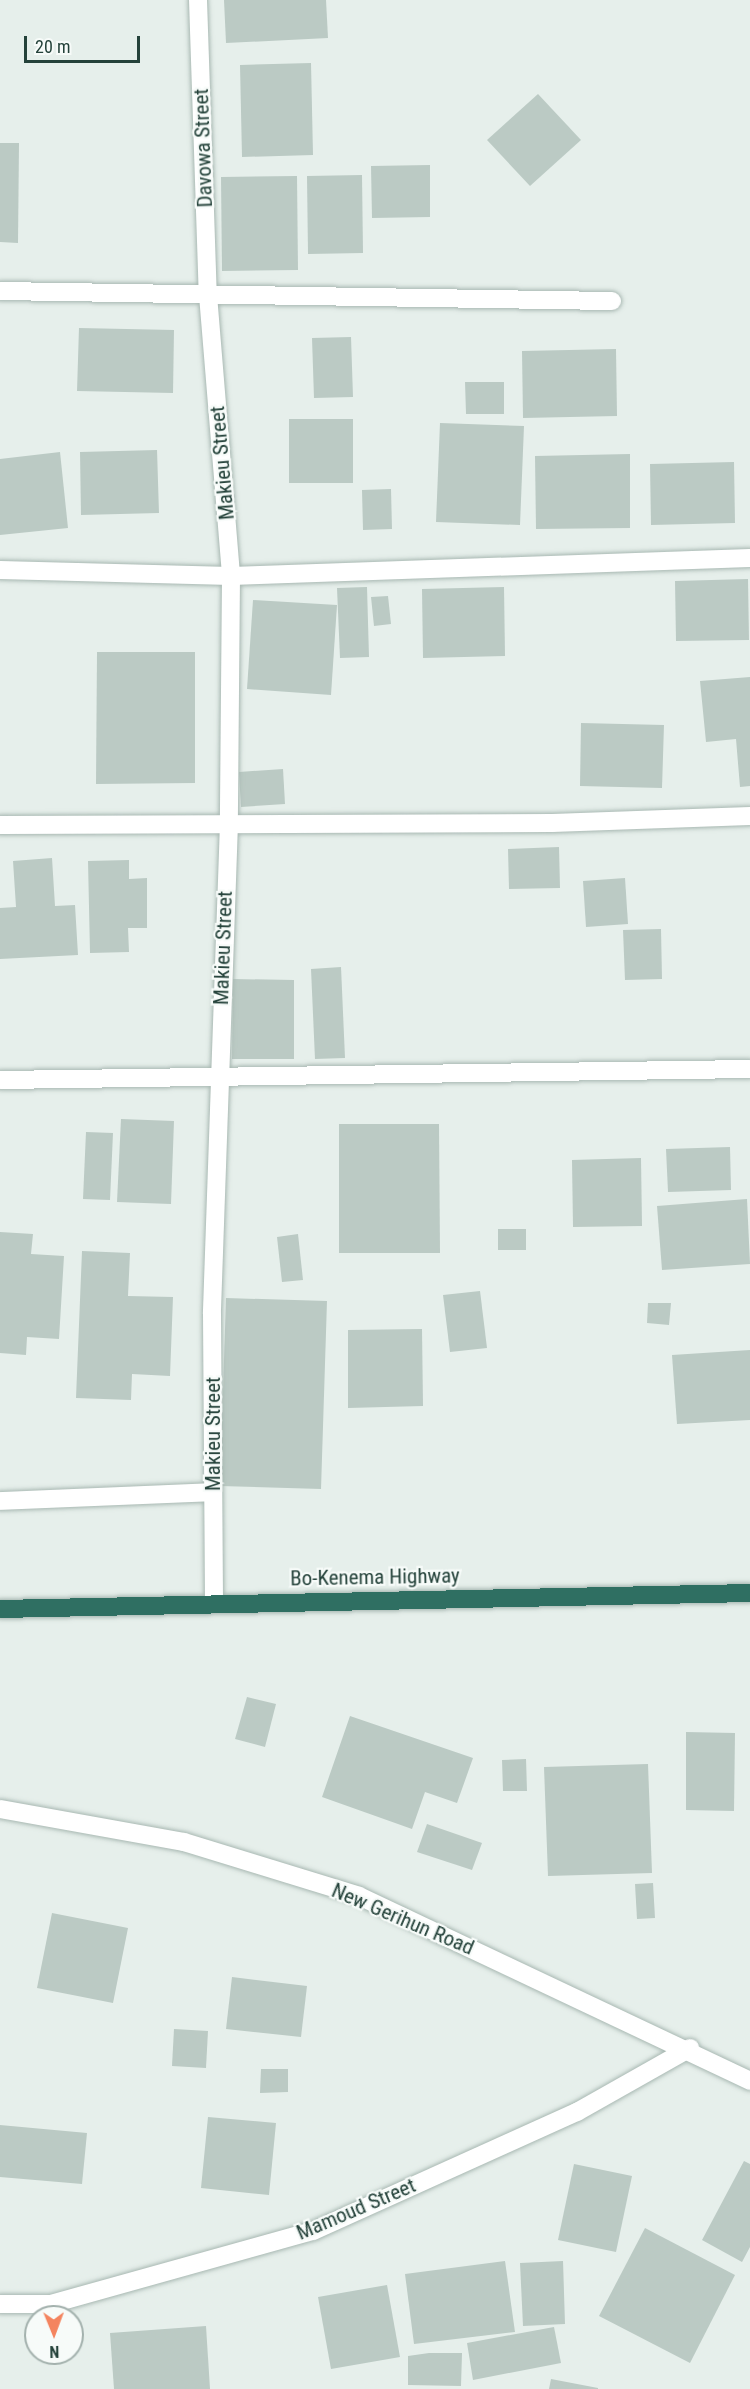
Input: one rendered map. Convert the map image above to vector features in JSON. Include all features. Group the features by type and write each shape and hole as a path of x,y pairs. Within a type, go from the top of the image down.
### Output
{"highway":[{"name":"Bo-Kenema Highway","path":"0,1609 214,1602 750,1593"}],"street":[{"name":"Davowa Street","path":"198,0 208,295"},
{"path":"0,291 612,301"},
{"name":"Makieu Street","path":"208,295 231,576 229,823 218,1076 213,1492 214,1602"},
{"path":"0,570 231,576 750,558"},
{"path":"0,825 750,816"},
{"path":"0,1080 750,1069"},
{"path":"0,1502 213,1492"},
{"name":"New Gerihun Road","path":"0,1809 184,1842 359,1896 690,2048 750,2080"},
{"name":"Mamoud Street","path":"0,2304 51,2304 313,2230 577,2112 690,2048"}],"building":[{"path":"224,0 326,0 328,38 226,43"},
{"path":"311,63 313,155 242,157 240,65"},
{"path":"538,94 581,140 530,186 487,140"},
{"path":"0,143 19,143 18,243 0,242"},
{"path":"430,165 430,217 372,218 371,166"},
{"path":"362,175 363,253 308,254 307,176"},
{"path":"297,176 298,270 222,271 221,177"},
{"path":"79,328 174,330 173,393 77,391"},
{"path":"351,337 353,397 314,398 312,338"},
{"path":"616,349 617,416 523,418 522,351"},
{"path":"465,382 504,382 504,414 466,414"},
{"path":"289,419 353,419 353,483 289,483"},
{"path":"440,423 524,426 520,525 436,522"},
{"path":"157,450 159,513 81,515 80,452"},
{"path":"60,452 68,528 0,535 0,459"},
{"path":"630,454 630,528 536,529 535,456"},
{"path":"734,462 735,523 651,525 650,464"},
{"path":"391,489 392,529 363,530 362,490"},
{"path":"748,579 749,640 676,641 675,581"},
{"path":"367,587 369,657 340,658 337,588"},
{"path":"504,587 505,656 423,658 422,589"},
{"path":"388,596 391,624 374,626 371,597"},
{"path":"253,600 337,605 331,695 247,689"},
{"path":"97,652 195,652 195,783 96,784"},
{"path":"750,677 750,786 740,787 736,739 706,742 700,681"},
{"path":"581,723 664,725 662,788 580,786"},
{"path":"283,769 285,804 241,807 239,772"},
{"path":"559,847 560,888 509,889 508,849"},
{"path":"52,858 55,906 75,905 78,955 0,959 0,908 16,907 13,861"},
{"path":"129,860 129,879 147,878 147,928 128,928 129,952 90,953 88,861"},
{"path":"625,878 628,924 586,927 583,881"},
{"path":"661,929 662,979 625,980 623,930"},
{"path":"341,967 345,1058 315,1059 311,969"},
{"path":"233,979 294,980 294,1059 232,1059"},
{"path":"121,1119 174,1121 171,1204 117,1202"},
{"path":"339,1124 439,1124 440,1253 339,1253"},
{"path":"86,1132 113,1133 110,1200 83,1199"},
{"path":"730,1147 731,1190 668,1192 666,1149"},
{"path":"641,1158 642,1226 573,1227 572,1160"},
{"path":"747,1199 750,1264 662,1270 657,1206"},
{"path":"498,1229 526,1229 526,1250 498,1250"},
{"path":"0,1232 33,1234 31,1254 64,1256 59,1339 27,1337 26,1355 0,1353"},
{"path":"298,1234 303,1280 282,1282 277,1237"},
{"path":"82,1251 130,1253 128,1296 173,1297 170,1376 132,1374 131,1400 76,1398"},
{"path":"480,1291 487,1348 450,1352 443,1295"},
{"path":"226,1298 327,1301 321,1489 220,1486"},
{"path":"648,1303 671,1303 669,1325 647,1323"},
{"path":"422,1329 423,1406 348,1408 348,1330"},
{"path":"750,1350 750,1420 677,1424 672,1355"},
{"path":"247,1697 276,1704 265,1747 235,1739"},
{"path":"350,1716 473,1758 457,1803 425,1792 412,1829 322,1797"},
{"path":"686,1732 735,1733 734,1811 686,1810"},
{"path":"526,1759 527,1791 503,1791 502,1760"},
{"path":"648,1764 652,1873 548,1876 544,1767"},
{"path":"427,1824 482,1843 472,1870 417,1852"},
{"path":"653,1883 655,1918 637,1919 635,1884"},
{"path":"52,1913 128,1928 113,2003 37,1988"},
{"path":"232,1977 307,1986 301,2037 226,2029"},
{"path":"174,2029 208,2031 206,2068 172,2066"},
{"path":"261,2069 288,2069 288,2092 260,2093"},
{"path":"208,2117 276,2123 269,2195 201,2188"},
{"path":"0,2125 87,2133 82,2184 0,2177"},
{"path":"744,2161 750,2164 750,2247 742,2262 702,2240"},
{"path":"574,2164 632,2176 616,2252 558,2240"},
{"path":"645,2228 735,2275 690,2363 599,2316"},
{"path":"505,2261 515,2332 414,2344 405,2274"},
{"path":"563,2261 565,2324 523,2326 520,2263"},
{"path":"387,2285 400,2357 331,2369 318,2297"},
{"path":"206,2326 210,2389 114,2389 110,2333"},
{"path":"554,2327 561,2363 473,2380 467,2343"},
{"path":"429,2353 462,2353 461,2386 408,2385 408,2356"},
{"path":"551,2379 598,2388 598,2389 549,2389"}]}
